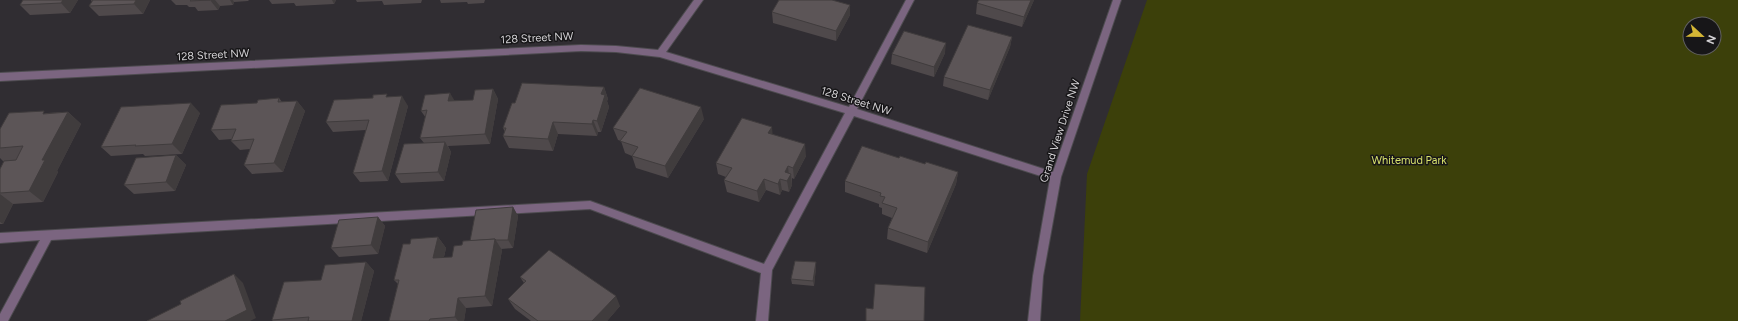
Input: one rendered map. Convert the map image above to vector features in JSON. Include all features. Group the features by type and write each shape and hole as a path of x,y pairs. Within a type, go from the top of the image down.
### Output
{"street":[{"path":"660,54 698,0"},
{"path":"762,321 767,270 910,0"},
{"name":"Grand View Drive NW","path":"1034,321 1038,276 1056,177 1117,0"},
{"name":"128 Street NW","path":"0,77 581,48 616,49 660,54 850,111 1056,177"},
{"path":"0,238 590,205 767,270"},
{"path":"2,321 48,235"}],"green space":[{"name":"Whitemud Park","path":"1147,0 1738,0 1738,321 1080,321 1087,174"}],"building":[{"path":"23,0 63,0 61,3 20,5"},
{"path":"93,0 136,0 134,4 89,6"},
{"path":"779,0 832,0 850,5 836,31 772,12"},
{"path":"979,0 1031,0 1024,17 977,3"},
{"path":"968,25 1012,37 990,90 944,77"},
{"path":"904,31 946,43 934,67 892,54"},
{"path":"522,83 604,87 601,94 605,95 597,121 593,120 592,124 553,122 548,139 503,136 506,128 503,128 512,103 515,103"},
{"path":"640,88 701,107 665,166 632,156 638,147 620,141 627,132 613,128"},
{"path":"493,89 485,134 420,138 427,110 421,111 425,95 450,93 448,101 473,100 475,90"},
{"path":"387,94 386,97 402,96 382,171 353,173 369,120 326,122 334,100 373,98 373,95"},
{"path":"279,98 278,102 297,101 274,163 244,165 254,139 231,141 236,129 211,130 221,105 257,103 258,100"},
{"path":"191,103 172,144 101,147 121,107"},
{"path":"44,111 43,114 68,112 42,160 45,160 29,191 0,193 0,169 4,161 16,160 23,146 0,148 0,129 9,113"},
{"path":"742,118 772,127 768,133 805,144 793,168 788,166 785,172 791,174 787,181 780,179 778,184 764,179 757,191 724,180 732,168 716,163"},
{"path":"445,142 438,172 395,174 404,144"},
{"path":"862,146 899,158 900,156 925,164 926,162 958,172 928,242 888,228 897,208 882,203 885,197 880,196 881,193 845,181"},
{"path":"176,155 166,182 124,185 136,158"},
{"path":"513,207 508,240 495,239 470,241 476,210"},
{"path":"378,217 371,245 331,248 339,220"},
{"path":"438,237 433,258 452,257 454,246 462,245 463,241 495,239 485,296 458,298 455,317 430,319 429,321 389,321 399,280 394,280 403,244 410,244 411,239"},
{"path":"549,250 616,296 592,321 538,321 508,299 526,281 520,277"},
{"path":"795,261 816,262 813,281 791,279"},
{"path":"366,262 352,321 308,321 309,317 272,320 284,282 321,280 325,265"},
{"path":"234,274 247,310 225,321 147,321 181,304 180,301"},
{"path":"875,284 925,287 924,321 866,321 866,308 873,309"}]}
